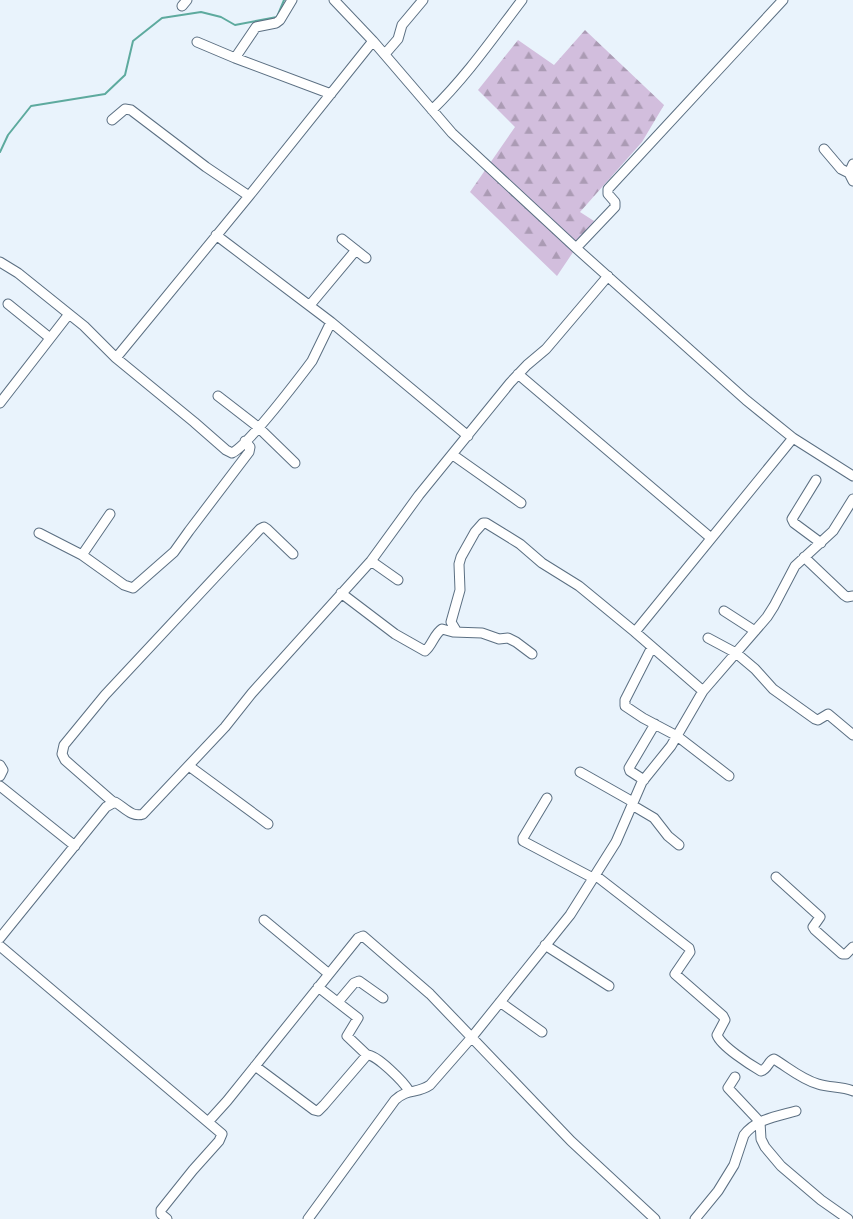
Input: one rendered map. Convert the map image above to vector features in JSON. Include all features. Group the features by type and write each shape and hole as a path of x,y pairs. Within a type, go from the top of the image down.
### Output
{"street":[{"path":"235,58 256,27 276,23 280,20 292,0"},
{"path":"334,0 373,40 452,133 576,248 746,400 793,438 853,476"},
{"path":"385,54 396,42 402,26 423,0"},
{"path":"432,110 466,73 522,0"},
{"path":"576,248 615,207 615,202 608,194 608,189 783,0"},
{"path":"116,358 249,196 373,40"},
{"path":"197,42 330,94"},
{"path":"112,120 125,109 131,110 206,167 249,196"},
{"path":"824,149 841,169 851,177 853,164"},
{"path":"216,235 332,322 468,436"},
{"path":"342,239 366,258"},
{"path":"310,305 356,250"},
{"path":"0,262 18,273 79,321 116,358 229,452 234,452 245,441 286,395 312,361 332,322"},
{"path":"293,554 267,529 260,529 105,696 64,745 62,754 66,760 113,802 116,802 136,816 143,814 189,766 231,719 252,692 371,561 419,495 518,374 546,349 608,276"},
{"path":"8,304 50,338"},
{"path":"0,403 69,314"},
{"path":"518,374 711,538"},
{"path":"218,396 258,427 295,463"},
{"path":"635,632 793,438"},
{"path":"39,533 82,555 129,588 136,586 174,552 249,452 250,447 245,441"},
{"path":"453,455 521,503"},
{"path":"816,480 792,519 794,523 821,543"},
{"path":"308,1219 395,1100 409,1091 420,1090 430,1085 472,1037 570,915 619,836 632,803 644,780 677,736 703,691 756,631 774,606 795,566 833,531 853,499"},
{"path":"82,555 110,514"},
{"path":"457,632 453,627 451,618 460,590 459,564 470,540 483,523 486,523 520,544 542,564 579,586 703,691"},
{"path":"804,557 847,598 853,596"},
{"path":"371,561 398,580"},
{"path":"341,593 395,634 425,650 440,630 482,633 499,639 508,638 532,654"},
{"path":"724,611 756,631"},
{"path":"708,638 736,653 755,669 773,689 799,709 818,720 828,714 853,735"},
{"path":"652,646 624,704 627,708 677,736 729,776"},
{"path":"644,780 630,771 629,768 655,724"},
{"path":"0,765 3,770 0,776"},
{"path":"189,766 268,824"},
{"path":"580,772 654,818 668,836 679,845"},
{"path":"0,786 75,846"},
{"path":"547,798 523,841 594,877 689,948 690,952 675,974 723,1016 725,1020 716,1034 726,1046 761,1070 765,1069 771,1060 774,1059 805,1079 821,1085 853,1091"},
{"path":"0,938 106,806 113,802"},
{"path":"776,877 820,917 813,927 815,930 842,954 846,954 853,947"},
{"path":"264,920 329,974"},
{"path":"208,1122 256,1066 358,938 363,936 430,994 572,1141 655,1219"},
{"path":"545,945 609,986"},
{"path":"0,946 220,1132 222,1136 161,1210 167,1219"},
{"path":"338,1002 354,983 359,981 383,998"},
{"path":"318,987 358,1018 347,1036 367,1055 374,1056 404,1083 409,1091"},
{"path":"500,1002 542,1032"},
{"path":"256,1066 318,1111 367,1055"},
{"path":"735,1078 728,1087 729,1090 760,1122 762,1139 772,1157 789,1174 848,1219"},
{"path":"695,1219 718,1190 734,1165 739,1156 744,1135 750,1128 760,1122 796,1111"}],"green space":[{"path":"585,30 664,105 642,142 580,212 594,221 557,276 470,192 515,127 478,90 518,40 554,65"}],"waterway":[{"path":"0,152 8,135 31,106 105,94 125,75 133,41 162,18 201,12 221,17 235,25 277,17 284,0"}]}
